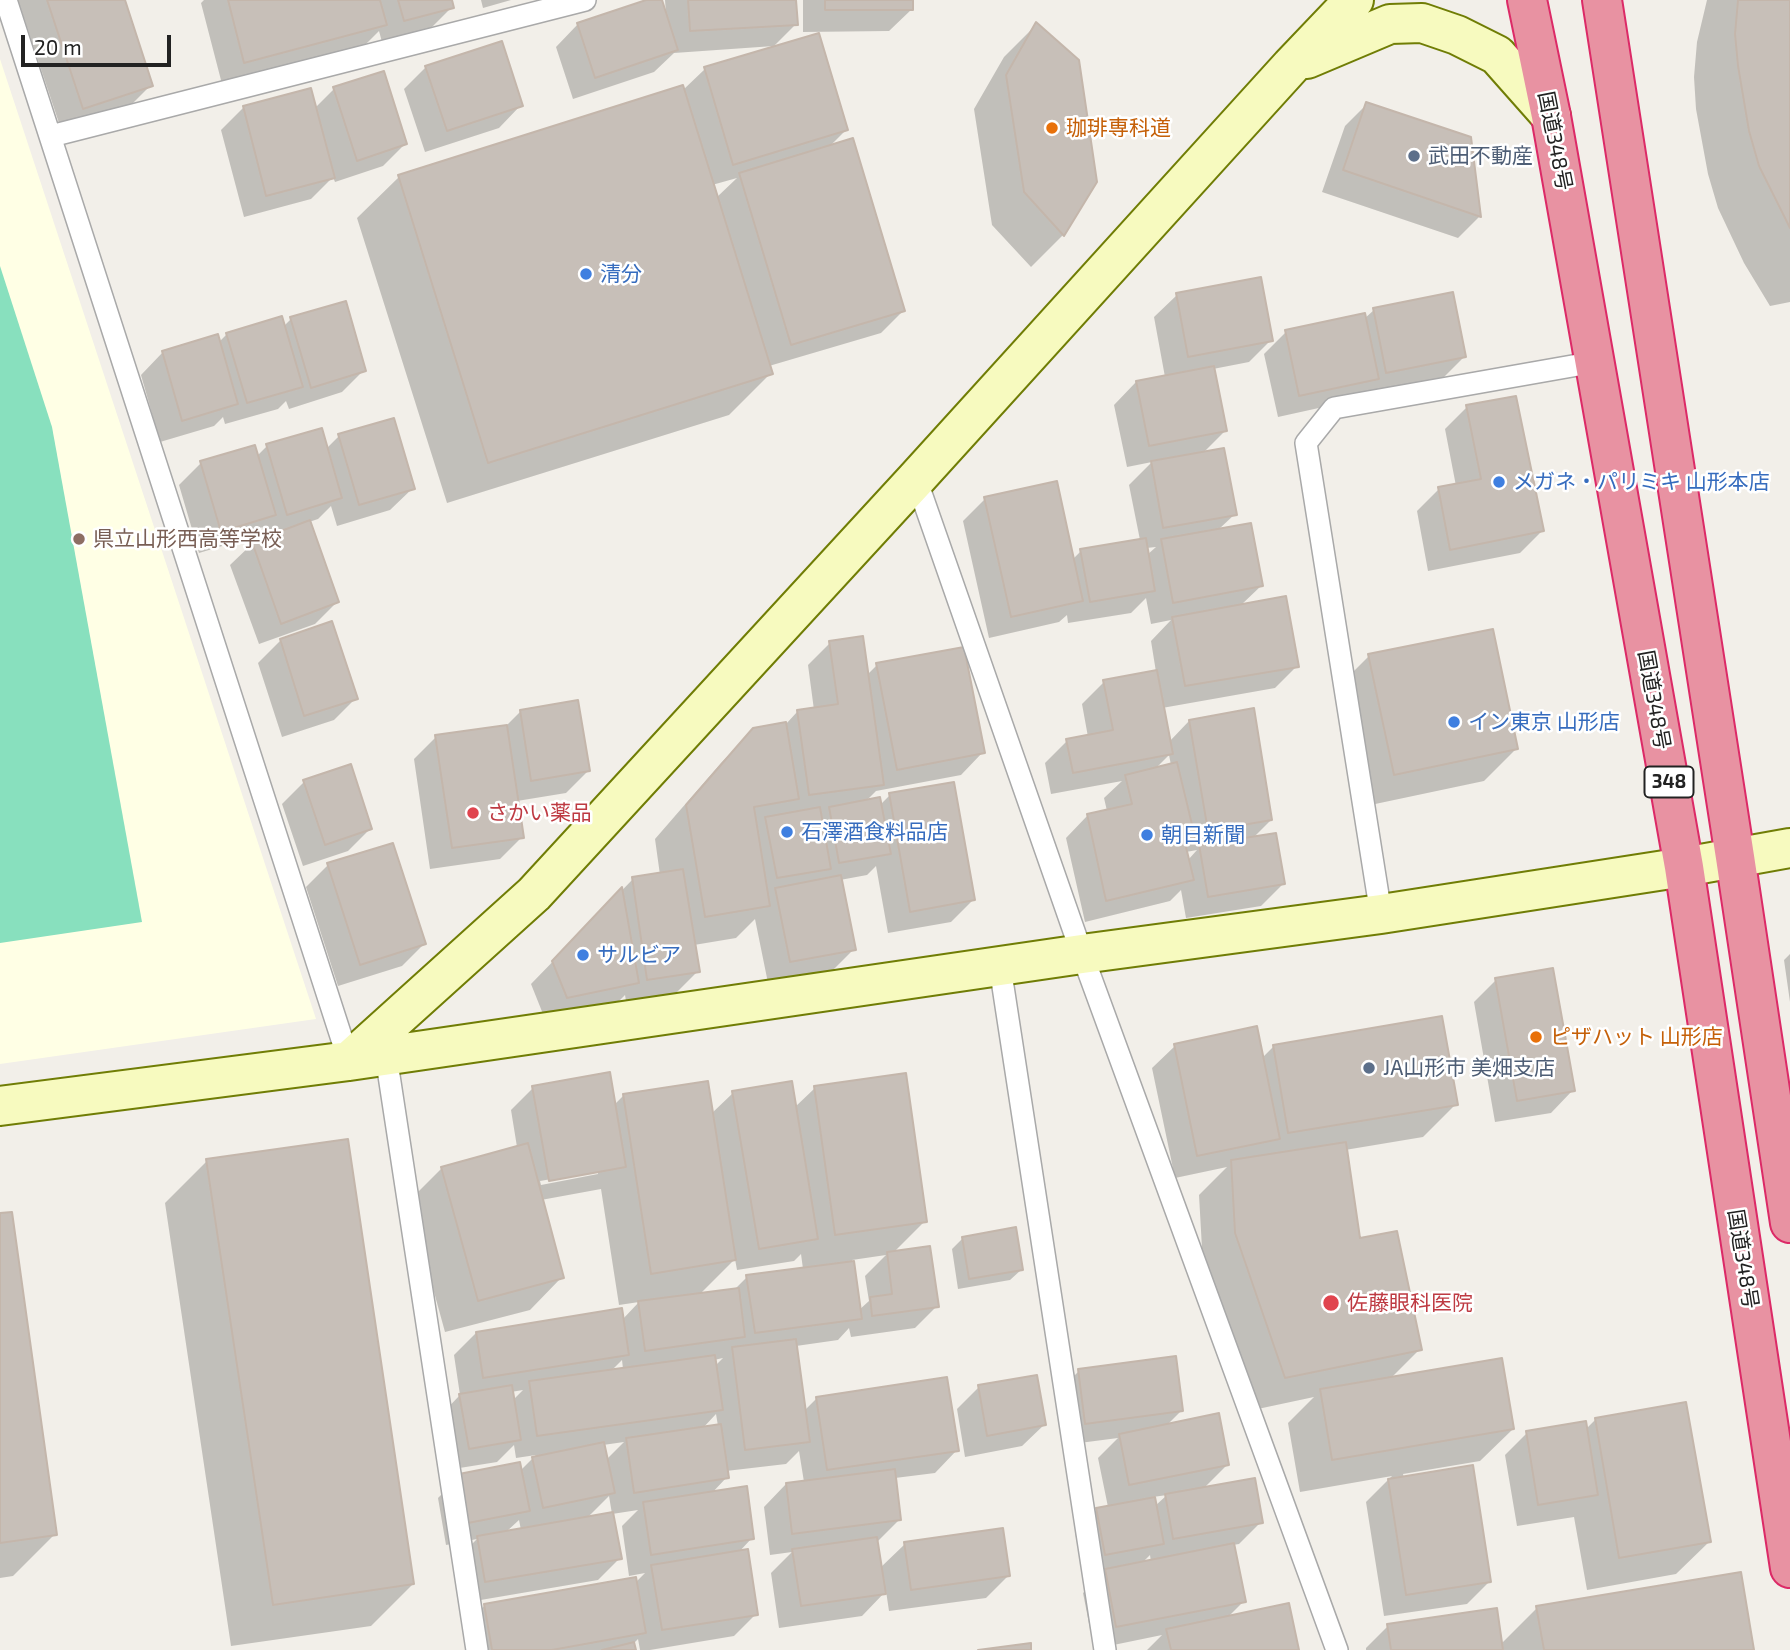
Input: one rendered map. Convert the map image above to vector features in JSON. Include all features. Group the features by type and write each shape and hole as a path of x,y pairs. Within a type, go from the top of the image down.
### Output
{"highway":[{"name":"国道348号","path":"1527,0 1551,116 1684,867 1790,1568"},
{"name":"348","path":"1602,0 1790,1223"}],"street":[{"path":"349,1061 534,894 916,479 1291,65 1354,0"},
{"path":"1291,65 1390,24 1422,23 1457,35 1497,55 1551,116"},
{"path":"0,1106 386,1056 1082,954 1381,914 1790,848"}],"lane":[{"path":"6,0 349,1061"},
{"path":"51,136 586,0"},
{"path":"1381,914 1306,443 1334,408 1595,362"},
{"path":"916,479 1082,954 1336,1650"},
{"path":"1000,967 1105,1650"},
{"path":"386,1056 477,1650"}],"shaded area":[{"name":"県立山形西高等学校","path":"0,59 316,1019 0,1064"}],"green space":[{"path":"0,266 52,427 142,922 0,943"}],"building":[{"path":"47,0 125,0 153,86 83,109"},
{"path":"228,0 380,0 387,25 244,63"},
{"path":"398,0 452,0 454,8 404,21"},
{"path":"646,0 662,0 678,50 595,78 577,23"},
{"path":"688,0 796,0 798,25 690,31"},
{"path":"825,0 913,0 913,10 825,10"},
{"path":"1738,0 1790,0 1790,228 1759,166 1749,131 1735,34"},
{"name":"珈琲専科道","path":"1036,22 1079,60 1097,182 1064,236 1024,192 1006,75"},
{"path":"819,33 848,130 733,165 704,67"},
{"path":"502,41 523,106 447,131 425,66"},
{"path":"384,71 407,144 357,161 333,87"},
{"name":"清分","path":"683,85 773,374 488,463 398,175"},
{"path":"311,88 335,178 266,196 243,106"},
{"path":"1366,102 1471,137 1481,217 1343,170"},
{"path":"853,138 905,311 791,345 739,173"},
{"path":"1261,277 1273,341 1188,357 1176,293"},
{"path":"1453,292 1466,357 1386,373 1373,308"},
{"path":"346,301 366,371 311,388 290,317"},
{"path":"1365,313 1379,379 1299,396 1285,330"},
{"path":"282,316 303,387 247,403 226,333"},
{"path":"218,334 238,404 182,421 162,351"},
{"path":"1214,366 1227,431 1149,446 1136,381"},
{"path":"1516,396 1544,531 1450,550 1438,487 1481,479 1466,405"},
{"path":"394,418 415,489 359,505 338,434"},
{"path":"322,428 342,498 287,515 266,444"},
{"path":"255,445 276,515 221,532 200,461"},
{"path":"1224,448 1237,515 1163,528 1151,461"},
{"path":"1057,481 1083,601 1011,617 984,497"},
{"path":"310,520 339,602 281,624 252,542"},
{"path":"1251,523 1263,586 1173,603 1161,539"},
{"path":"1146,538 1155,591 1090,602 1080,549"},
{"path":"1286,596 1299,667 1185,686 1172,617"},
{"path":"332,621 358,699 304,716 280,639"},
{"path":"1493,629 1518,749 1394,775 1368,654"},
{"path":"863,636 884,785 809,795 797,710 838,704 829,641"},
{"path":"964,647 985,753 897,770 876,663"},
{"path":"1157,670 1173,754 1073,773 1066,739 1113,730 1103,680"},
{"path":"578,700 590,771 531,781 520,710"},
{"path":"1254,708 1272,820 1208,831 1189,720"},
{"path":"786,722 799,799 754,807 770,906 705,917 686,805 753,728"},
{"path":"507,725 524,838 452,848 435,735"},
{"path":"1177,762 1196,841 1185,843 1194,880 1106,901 1087,814 1132,804 1125,775"},
{"path":"351,764 372,829 325,845 303,780"},
{"path":"954,782 975,900 910,912 889,793"},
{"path":"880,797 891,854 839,863 829,807"},
{"path":"820,807 831,869 777,878 765,817"},
{"path":"1276,833 1285,884 1208,897 1199,845"},
{"path":"393,843 426,944 360,965 327,863"},
{"path":"683,869 700,972 647,980 632,877"},
{"path":"841,875 856,950 790,962 775,888"},
{"path":"622,887 639,983 567,998 552,961"},
{"path":"1553,968 1575,1091 1517,1101 1495,978"},
{"path":"1442,1016 1458,1105 1288,1133 1273,1045"},
{"path":"1257,1026 1280,1139 1197,1156 1174,1044"},
{"path":"610,1072 626,1167 549,1181 532,1086"},
{"path":"906,1073 927,1222 835,1235 814,1086"},
{"path":"708,1081 736,1260 651,1274 623,1094"},
{"path":"792,1081 818,1239 759,1249 732,1091"},
{"path":"348,1139 414,1584 273,1605 206,1159"},
{"path":"1346,1142 1360,1238 1397,1231 1422,1350 1285,1378 1235,1233 1231,1160"},
{"path":"528,1143 564,1278 478,1301 441,1167"},
{"path":"12,1212 57,1535 0,1543 0,1213"},
{"path":"1016,1227 1023,1270 969,1279 962,1237"},
{"path":"930,1246 939,1307 872,1316 870,1297 892,1294 887,1252"},
{"path":"854,1261 862,1319 755,1333 746,1275"},
{"path":"739,1288 745,1337 645,1351 638,1301"},
{"path":"622,1308 629,1355 483,1378 476,1332"},
{"path":"796,1339 810,1442 745,1450 732,1347"},
{"path":"715,1355 723,1410 537,1436 529,1381"},
{"path":"1176,1356 1183,1411 1085,1424 1078,1369"},
{"path":"1502,1358 1514,1429 1332,1460 1320,1389"},
{"path":"1037,1375 1046,1425 987,1436 978,1385"},
{"path":"947,1377 959,1451 827,1470 816,1397"},
{"path":"512,1385 521,1440 469,1449 459,1394"},
{"path":"1686,1402 1711,1542 1619,1558 1595,1418"},
{"path":"1219,1413 1229,1465 1129,1485 1119,1434"},
{"path":"1586,1421 1598,1495 1538,1505 1526,1431"},
{"path":"721,1424 729,1478 634,1493 626,1438"},
{"path":"604,1442 615,1493 543,1508 532,1457"},
{"path":"520,1462 530,1511 468,1523 459,1474"},
{"path":"1473,1465 1491,1582 1406,1595 1388,1479"},
{"path":"895,1469 901,1520 792,1534 786,1483"},
{"path":"1255,1478 1263,1523 1173,1539 1165,1494"},
{"path":"747,1486 754,1539 651,1555 643,1502"},
{"path":"1155,1497 1164,1544 1105,1555 1096,1508"},
{"path":"613,1512 622,1559 485,1582 477,1536"},
{"path":"1003,1528 1010,1576 911,1590 904,1542"},
{"path":"877,1537 886,1594 801,1606 792,1549"},
{"path":"1234,1543 1246,1602 1116,1627 1105,1569"},
{"path":"748,1549 758,1615 662,1630 651,1565"},
{"path":"1741,1572 1754,1650 1544,1650 1536,1606"},
{"path":"636,1577 646,1633 552,1650 492,1650 484,1604"},
{"path":"1289,1603 1299,1650 1171,1650 1166,1629"},
{"path":"1497,1608 1503,1650 1391,1650 1387,1624"},
{"path":"634,1642 636,1650 602,1650"},
{"path":"1031,1643 1031,1650 978,1650"}],"place":[{"name":"珈琲専科道","path":"1052,128"},
{"name":"武田不動産","path":"1414,156"},
{"name":"清分","path":"586,274"},
{"name":"メガネ・パリミキ 山形本店","path":"1499,482"},
{"name":"県立山形西高等学校","path":"79,539"},
{"name":"イン東京 山形店","path":"1454,722"},
{"name":"さかい薬品","path":"473,813"},
{"name":"石澤酒食料品店","path":"787,832"},
{"name":"朝日新聞","path":"1147,835"},
{"name":"サルビア","path":"583,955"},
{"name":"ピザハット 山形店","path":"1536,1037"},
{"name":"JA山形市 美畑支店","path":"1369,1068"},
{"name":"佐藤眼科医院","path":"1331,1303"}]}
